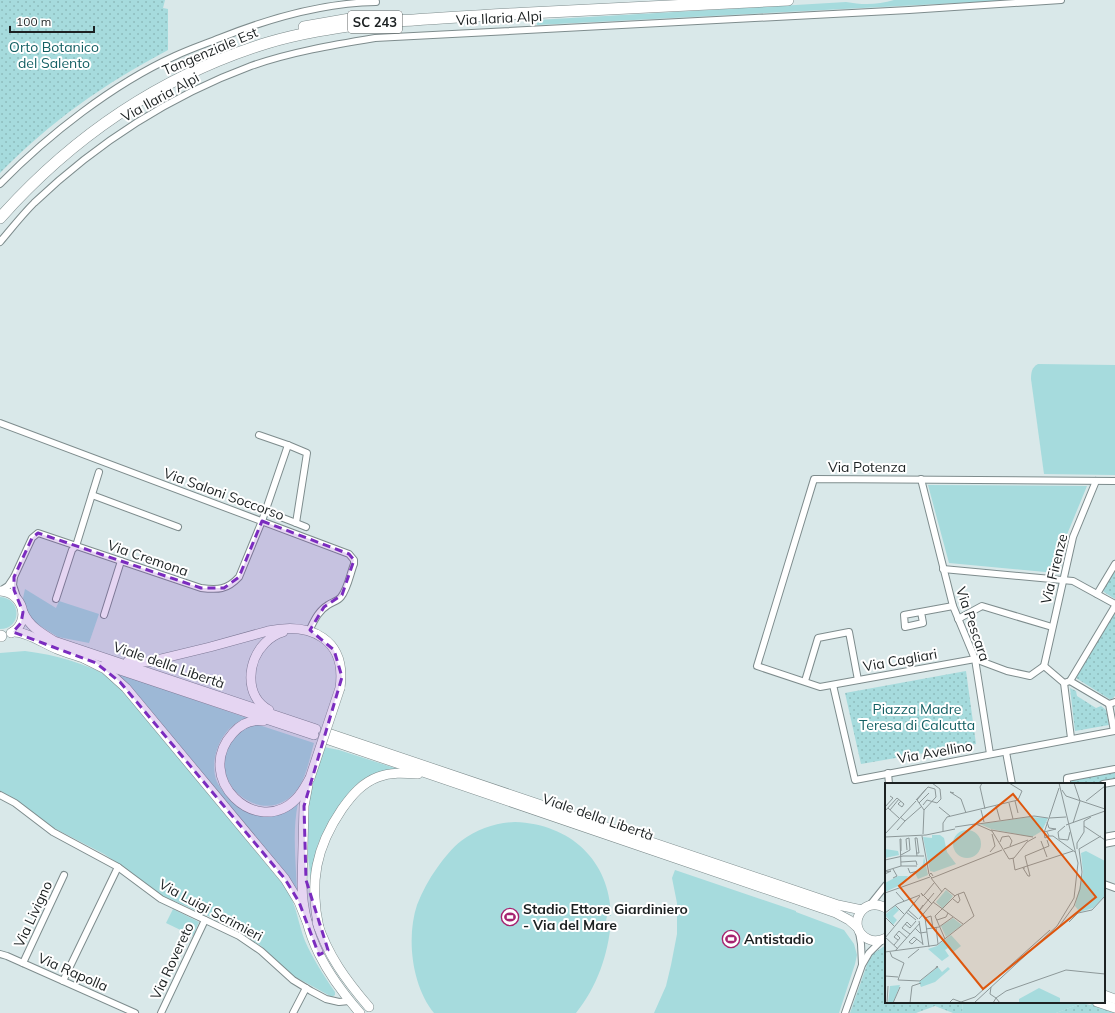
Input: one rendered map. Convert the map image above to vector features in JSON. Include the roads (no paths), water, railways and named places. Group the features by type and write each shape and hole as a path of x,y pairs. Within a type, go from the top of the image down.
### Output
{"highway":[{"name":"Tangenziale Est","path":"0,208 30,175 58,150 94,122 138,93 200,62 235,47 272,35 323,23 372,15 636,0"},
{"name":"Tangenziale Est","path":"0,218 34,181 59,159 100,126 135,103 171,83 230,56 269,43 315,32 370,23 446,17 788,0"}],"main road":[{"path":"0,591 11,593 19,600"},
{"name":"Viale della Libertà","path":"19,600 27,621 39,632 54,641 315,732"},
{"path":"0,636 13,632 21,624 23,612"},
{"path":"296,628 277,634 265,642 260,648 252,666 250,679 255,696 263,706 315,732"},
{"path":"68,646 128,661 148,662 268,631 282,629 296,628 309,631 320,636 328,643 339,658 341,667 340,688 310,778 304,806 302,898 307,922"},
{"name":"Viale della Libertà","path":"13,632 24,634 56,649 85,659 315,732"},
{"path":"85,659 105,668 145,710 285,879 299,902 318,956 333,980 360,1013 361,1009 364,1007 372,1010"},
{"path":"310,778 296,799 289,805 274,811 253,810 234,799 225,786 221,772 220,758 224,744 229,737 236,729 250,721 261,721 315,732"},
{"name":"Viale della Libertà","path":"884,939 876,941 869,940 864,937 849,920 836,913 435,777 327,736 838,905 866,907 876,904 885,908"},
{"path":"319,928 315,912 314,894 317,862 326,834 347,801 363,785 382,776 401,773 435,777"},
{"path":"303,856 306,880 319,928 328,950 350,985 372,1010"},
{"path":"858,929 857,920 866,907"},
{"path":"318,956 328,950"},
{"path":"1105,995 1115,999"},
{"path":"1100,1003 1115,1008"}],"street":[{"name":"Via Ilaria Alpi","path":"0,242 33,204 70,170 126,129 188,92 251,66 316,48 375,38 390,37 909,10 1061,0"},
{"path":"0,184 57,131 127,82 175,56 247,27 296,13 327,6 376,2"},
{"name":"Via Saloni Soccorso","path":"0,423 349,554 354,560 354,564 342,595 339,599 324,607 314,620 309,631"},
{"path":"259,435 307,453 296,523"},
{"name":"Via Cremona","path":"0,591 8,586 14,577 32,538 38,533 201,588 215,590 233,584 239,576 262,521 288,445"},
{"path":"56,599 72,550 76,546 92,495 92,490 99,472"},
{"name":"Via Potenza","path":"757,666 814,479 1115,481"},
{"name":"Via Pescara","path":"921,479 953,606 975,659 990,754"},
{"name":"Via Firenze","path":"1044,666 1073,537 1096,481"},
{"path":"92,495 178,527"},
{"path":"265,511 306,527"},
{"path":"104,615 121,561"},
{"path":"1097,594 1115,564"},
{"path":"943,569 1073,581 1115,605 1067,682 1071,738"},
{"path":"14,577 14,590 19,600"},
{"path":"921,612 953,606"},
{"path":"958,619 982,606 1052,627"},
{"path":"804,682 818,638 849,632 858,680"},
{"path":"975,659 1007,671 1030,676 1044,666 1067,682 1112,703 1114,731"},
{"name":"Via Cagliari","path":"757,666 820,686 833,685 975,659"},
{"name":"Via Avellino","path":"833,685 855,780 1114,731"},
{"path":"1006,752 1012,783"},
{"path":"1067,783 1067,778 1115,769"},
{"path":"888,773 889,783"},
{"path":"1105,784 1115,782"},
{"name":"Via Luigi Scrimieri","path":"0,795 15,803 53,832 118,867 161,899 239,936 261,951 293,980 306,988 326,999 339,1002 349,1001"},
{"path":"1105,837 1115,835"},
{"path":"1105,844 1115,842"},
{"path":"64,981 118,867"},
{"name":"Via Livigno","path":"23,963 64,875"},
{"path":"1105,884 1115,888"},
{"path":"866,907 885,887"},
{"name":"Via Rovereto","path":"161,1013 205,920"},
{"path":"858,929 861,944 862,965"},
{"path":"845,1013 862,965 869,953 884,939"},
{"name":"Via Rapolla","path":"0,954 135,1013"},
{"path":"293,1013 306,988"}],"place":[{"name":"Stadio Ettore Giardiniero - Via del Mare","path":"510,917"},
{"name":"Antistadio","path":"731,939"}],"park label":[{"name":"Orto Botanico del Salento","path":"54,56"},
{"name":"Piazza Madre Teresa di Calcutta","path":"917,718"}]}
